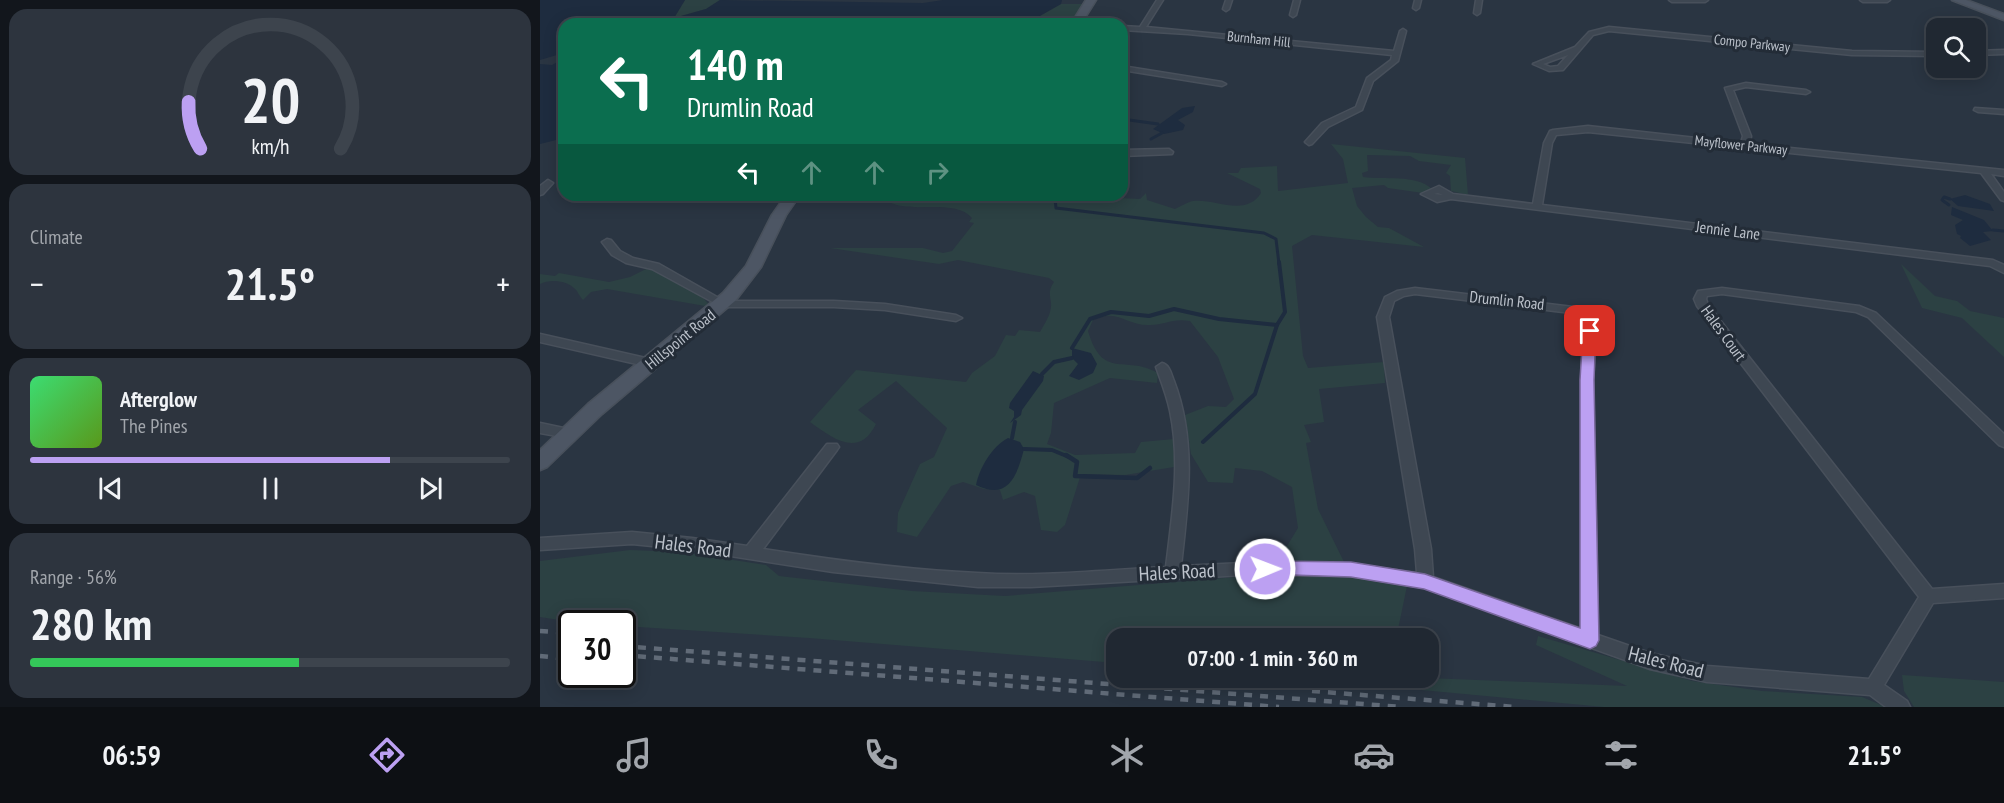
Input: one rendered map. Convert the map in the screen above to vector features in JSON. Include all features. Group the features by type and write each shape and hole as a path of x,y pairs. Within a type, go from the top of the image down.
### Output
{"street":[{"path":"1080,18 1091,0"},
{"path":"1142,29 1160,0"},
{"path":"1226,9 1229,0"},
{"path":"1293,15 1297,0"},
{"path":"1416,8 1418,0"},
{"path":"1477,13 1479,0"},
{"path":"1672,0 1705,0"},
{"path":"1863,0 1887,0"},
{"path":"1957,0 2004,17"},
{"name":"Burnham Hill","path":"1128,28 1397,53"},
{"name":"Compo Parkway","path":"1576,49 1536,64 1549,69 1558,69 1591,33 1609,29 1852,53 1926,54"},
{"path":"1309,142 1325,125 1359,108 1370,80 1389,66 1397,53 1403,31"},
{"path":"1986,52 2004,52"},
{"path":"1128,69 1222,84"},
{"path":"1745,146 1747,135 1729,88 1746,85 1806,92"},
{"path":"1978,110 2004,112"},
{"name":"Mayflower Parkway","path":"1537,206 1548,143 1553,133 1588,129 2004,173"},
{"path":"1747,135 1765,148"},
{"path":"1128,153 1169,152"},
{"path":"1984,171 2004,198"},
{"path":"540,192 548,183"},
{"name":"Jennie Lane","path":"1451,196 1993,263 2004,270"},
{"name":"Hillspoint Road","path":"540,462 568,433 722,304 753,267 778,214 788,201"},
{"path":"608,242 616,253 627,259 655,266 722,304 834,304 885,307 956,318"},
{"path":"1993,263 2004,256"},
{"name":"Drumlin Road","path":"1425,581 1423,549 1383,317 1389,299 1401,293 1415,291 1573,310 1584,315 1590,331 1587,380 1590,640"},
{"name":"Hales Court","path":"1928,596 1710,315 1700,299 1702,293 1722,291 1859,309 1872,315 2004,442"},
{"path":"540,338 650,363"},
{"path":"1162,367 1177,410 1180,434 1180,503 1173,572"},
{"path":"540,429 568,433"},
{"path":"751,553 832,447"},
{"name":"Hales Road","path":"540,544 632,538 833,566 978,580 1307,568 1351,570 1425,581 1650,661 1707,674 1873,687"},
{"path":"1901,707 1873,687 1928,596 2004,591"}],"green space":[{"path":"685,0 720,0 706,9 674,18"},
{"path":"1061,4 1085,4 1076,18 1033,18"},
{"path":"1331,144 1465,158 1468,195 1451,191 1450,176 1446,173 1451,165 1419,161 1410,156 1367,155 1368,171 1362,173 1363,177 1409,179 1432,189 1423,193 1388,188 1384,185 1352,188 1357,206 1378,227 1389,228 1424,247 1312,235 1292,246 1303,356 1308,368 1384,362 1385,383 1319,389 1324,422 1304,425 1311,442 1306,443 1318,509 1344,562 1247,562 1265,544 1287,546 1298,528 1292,487 1262,471 1235,468 1233,483 1208,482 1191,454 1185,415 1208,406 1226,407 1234,399 1218,357 1190,321 1178,320 1148,325 1115,316 1093,320 1088,331 1100,356 1116,364 1135,365 1158,373 1157,383 1110,378 1054,403 1051,433 1047,444 1075,455 1135,453 1141,442 1174,439 1174,467 1125,475 1081,474 1065,525 1057,532 1041,530 1035,496 1024,492 1003,500 1000,490 984,489 963,482 951,486 917,537 897,532 898,513 920,464 934,457 947,428 896,381 858,410 876,424 862,441 853,443 836,439 810,422 856,370 966,382 972,373 995,356 1006,335 1015,336 1019,330 1040,332 1049,314 1050,290 1054,282 1049,278 958,260 939,264 830,248 923,248 943,253 952,251 974,223 969,222 972,218 966,213 958,210 902,206 887,201 1128,201 1128,198 1140,199 1146,193 1147,200 1175,209 1193,201 1238,206 1254,200 1261,193 1260,189 1227,173 1238,173 1241,168 1277,166 1278,191 1348,183 1343,159"},
{"path":"1901,264 1935,296 1957,301 1970,311 2004,318 2004,357 1962,318 1922,308"},
{"path":"650,267 699,293 711,307 607,289 591,292 583,300 567,283 553,281 540,284 540,274 555,276 559,273 609,282 630,277"},
{"path":"630,550 682,552 766,565 779,576 912,591 1005,596 1249,576 1343,575 1407,586 1398,628 1106,628 1106,662 809,638 636,627 636,610 558,610 558,620 540,617 540,561"},
{"path":"1538,636 1692,681 1762,691 1862,697 1886,707 1604,707 1400,688 1439,688 1439,678 1627,686 1536,645"},
{"path":"1902,675 2004,682 2004,707 1914,707 1904,691"}],"water":[{"path":"540,0 685,0 674,18 558,18 558,56 540,60"},
{"path":"720,0 923,3 943,0 1062,0 1061,4 1038,17 674,18 706,9"},
{"path":"558,62 558,140 540,144 540,64 552,65"},
{"path":"1195,106 1193,112 1178,120 1185,125 1183,130 1164,134 1153,129 1182,108"},
{"path":"1965,195 1990,204 1994,211 1958,206 1950,199"},
{"path":"1952,207 1984,220 1993,231 1983,232 1991,240 1970,246 1960,238 1955,225 1963,220 1951,215"},
{"path":"1072,348 1091,353 1097,364 1093,373 1079,380 1069,376 1078,364 1072,358"},
{"path":"1033,371 1044,376 1043,381 1022,410 1021,415 1010,423 1014,417 1014,411 1009,408 1010,403"},
{"path":"1008,438 1020,442 1024,449 1014,476 1003,488 996,490 976,485 987,458"}],"waterway":[{"path":"1128,120 1158,124"},
{"path":"1151,139 1162,133"},
{"path":"1949,205 1942,200 1944,197 1950,199"},
{"path":"1055,201 1056,208 1264,233 1276,239 1279,264"},
{"path":"1993,230 2004,231"},
{"path":"1277,325 1285,312 1279,262"},
{"path":"1072,348 1090,319 1111,312 1149,316 1174,309 1219,319 1277,325"},
{"path":"1203,442 1255,394 1277,325"},
{"path":"1042,374 1054,362 1072,358"},
{"path":"1012,438 1015,422"},
{"path":"1024,449 1052,450 1069,457"},
{"path":"1066,455 1077,462 1075,476 1137,478 1150,468"}],"railway":[{"path":"540,631 558,632"},
{"path":"636,647 1402,707"},
{"path":"540,656 558,658"},
{"path":"636,656 1279,707"},
{"path":"1312,691 1515,707"}],"route":[{"path":"1265,569 1351,570 1425,581 1590,640 1587,380 1590,331"}]}
